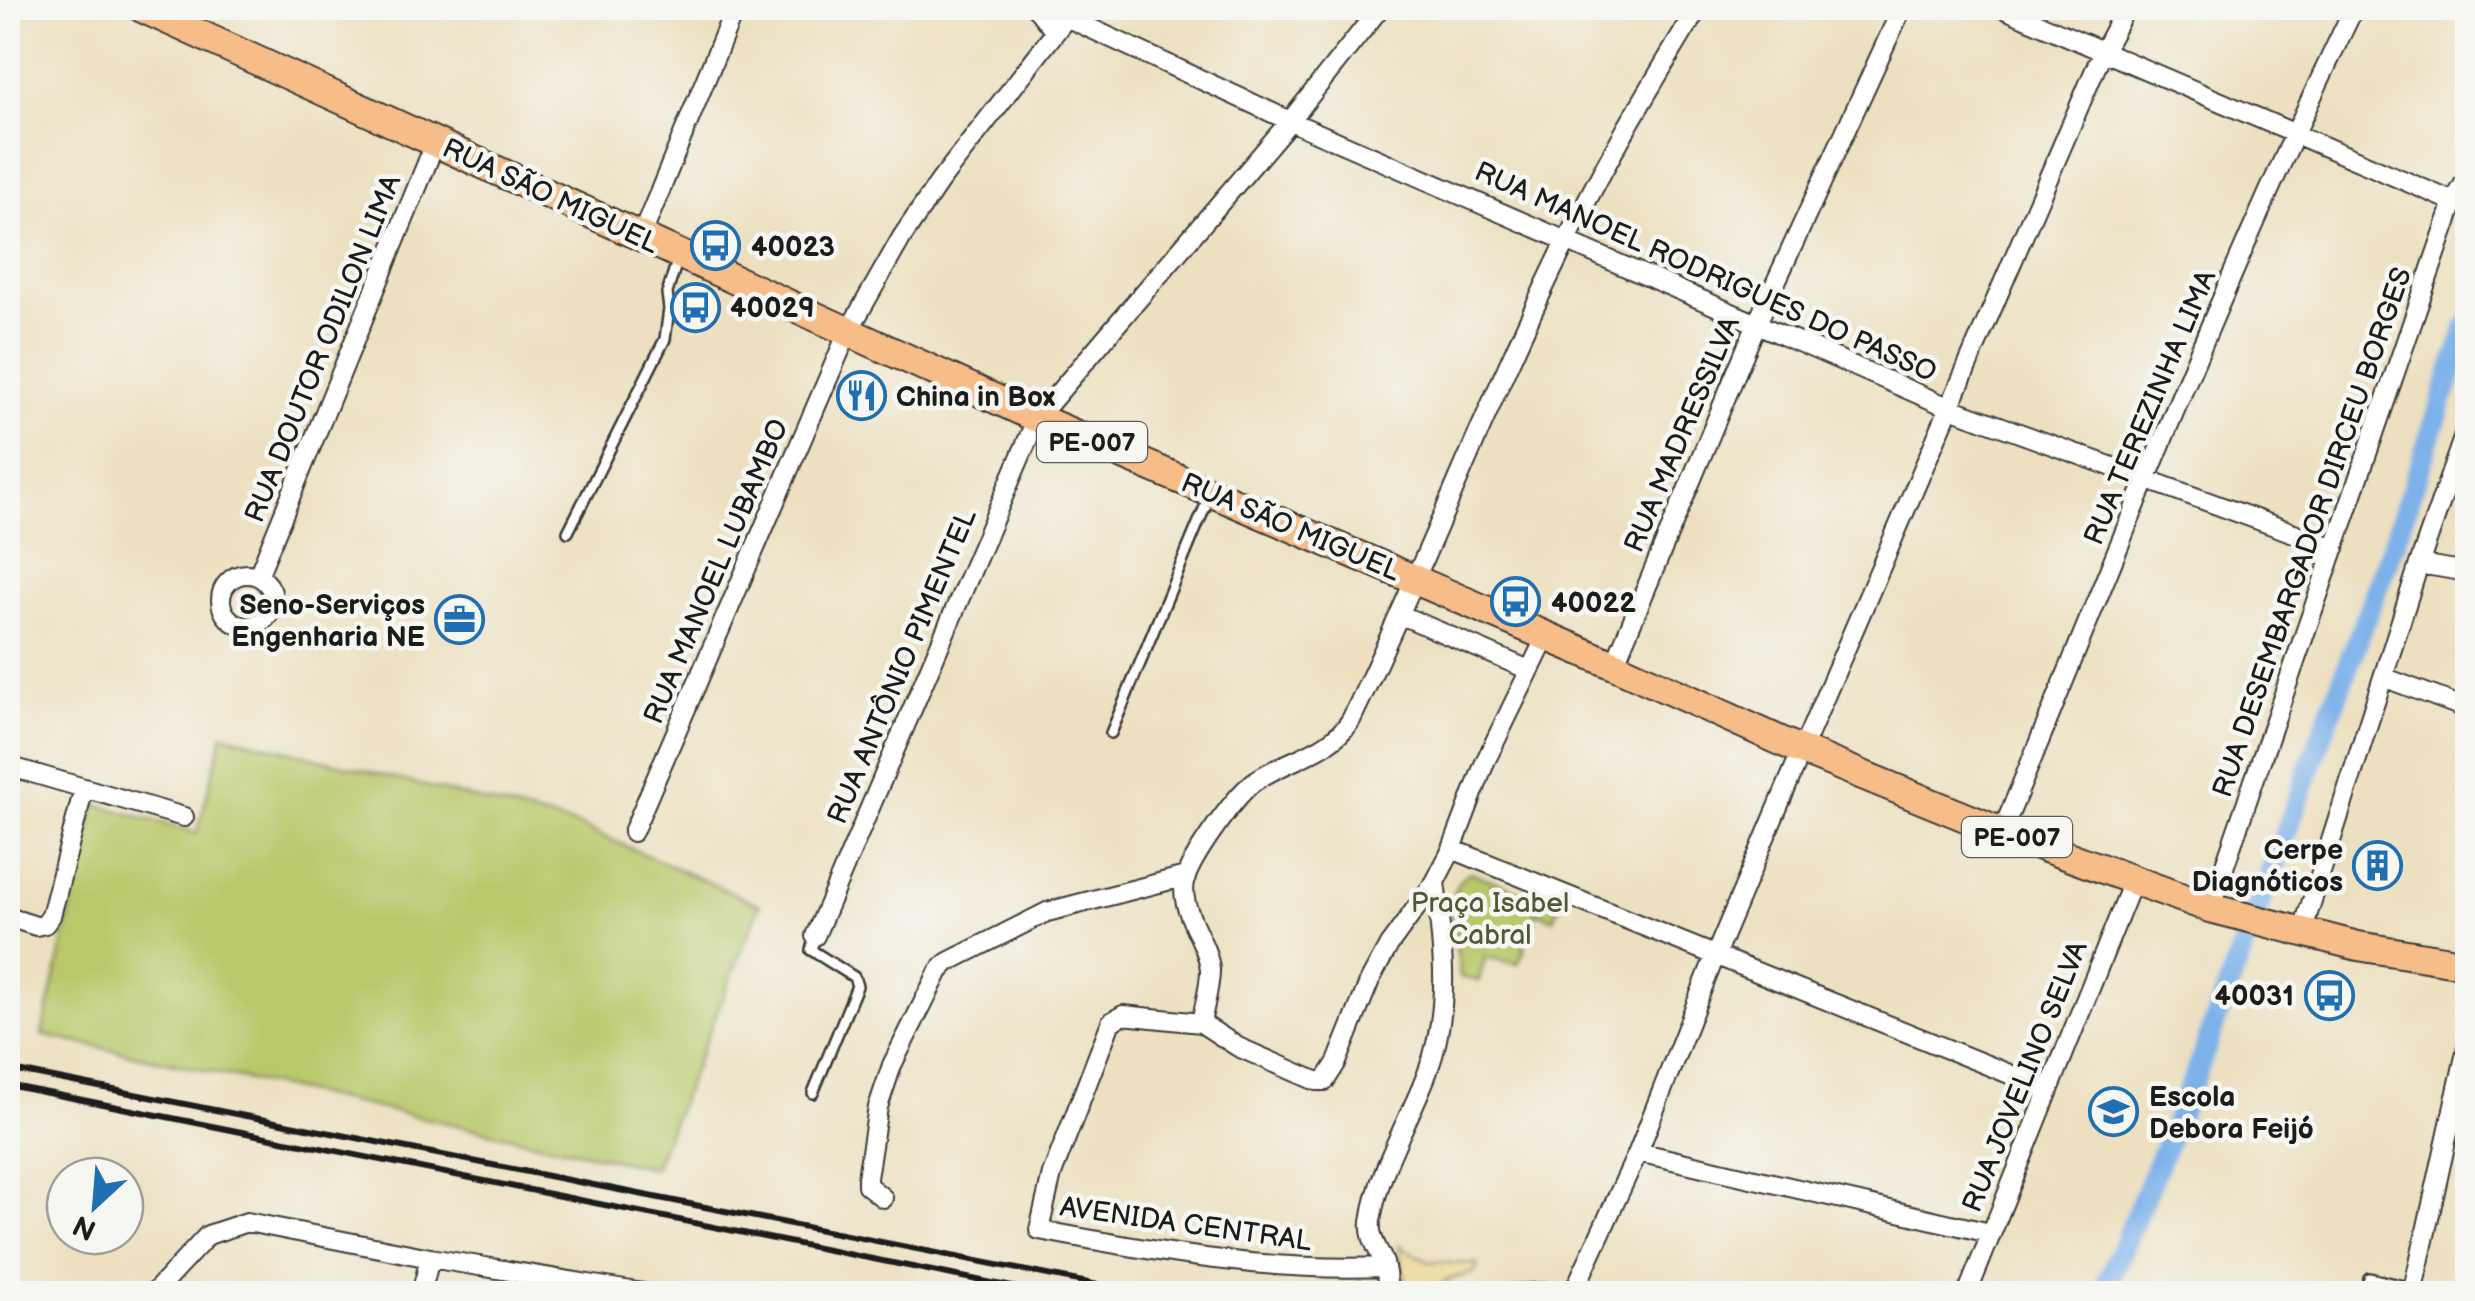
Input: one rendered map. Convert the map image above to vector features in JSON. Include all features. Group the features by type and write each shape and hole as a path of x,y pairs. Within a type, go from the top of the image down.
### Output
{"main road":[{"name":"RUA SÃO MIGUEL","path":"142,8 1037,418 1614,664 1802,750 2002,832 2210,908 2397,953 2468,964"}],"street":[{"path":"641,237 735,8"},
{"name":"RUA MANOEL RODRIGUES DO PASSO","path":"1036,8 1948,407 2334,548"},
{"name":"RUA ANTÔNIO PIMENTEL","path":"815,936 1037,418 1290,122 1380,8"},
{"path":"1547,635 1486,762 1452,849 1435,882 1389,944 1332,1072 1324,1081 1316,1082 1238,1047 1201,1023 1210,970 1191,920 1186,876 1225,813 1253,782 1344,732 1401,615 1566,240 1698,8"},
{"name":"RUA MADRESSILVA","path":"1614,664 1757,323 1902,8"},
{"path":"2002,8 2454,202"},
{"path":"1506,1294 1574,1292 1638,1152 1715,956 1948,407 2103,51 2126,8"},
{"name":"RUA TEREZINHA LIMA","path":"2002,832 2294,135 2354,8"},
{"name":"RUA MANOEL LUBAMBO","path":"633,832 848,332 902,237 940,181 1064,20"},
{"name":"RUA DOUTOR ODILON LIMA","path":"258,576 436,140"},
{"name":"RUA DESEMBARGADOR DIRCEU BORGES","path":"2210,908 2454,202 2468,176"},
{"path":"2302,932 2468,424"},
{"path":"2420,564 2468,572"},
{"name":"RUA SÃO MIGUEL","path":"1401,615 1530,670"},
{"path":"2384,677 2468,709"},
{"path":"8,766 184,817"},
{"path":"8,917 36,926 45,924 51,916 84,788"},
{"path":"1452,849 2048,1090"},
{"path":"883,1198 867,1185 878,1106 892,1065 939,971 972,947 1046,912 1186,876"},
{"name":"RUA JOVELINO SELVA","path":"1967,1294 2134,880"},
{"path":"1388,1294 1385,1267 1371,1237 1371,1222 1388,1163 1429,1070 1442,1024 1445,989 1435,882"},
{"name":"AVENIDA CENTRAL","path":"1201,1023 1124,1015 1111,1022 1052,1174 1039,1230 1236,1264 1322,1270 1385,1267"},
{"path":"2412,1291 2468,1043"},
{"path":"1638,1152 1990,1233"},
{"path":"154,1294 208,1235 247,1222 430,1258 649,1294"},
{"path":"421,1294 430,1258"}],"lane":[{"path":"1049,8 1064,20"},
{"path":"568,532 665,339 667,293 678,255"},
{"path":"1111,732 1211,492"},
{"path":"813,1093 857,986 854,976 811,950 815,936"},
{"path":"2364,1294 2369,1278 2412,1291"}],"green space":[{"path":"223,734 580,826 760,905 654,1168 42,1035 95,804 197,833"},
{"name":"Praça Isabel Cabral","path":"1470,872 1559,907 1553,919 1537,912 1518,964 1485,957 1479,981 1460,977 1452,920 1454,891"}],"sand":[{"path":"1399,1246 1429,1262 1478,1264 1475,1272 1448,1280 1431,1293 1402,1293 1405,1280"}],"waterway":[{"path":"2103,1294 2197,1071 2394,542 2468,325"}],"railway":[{"path":"8,1069 1144,1294"},
{"path":"8,1085 1047,1294"}],"place":[{"name":"40023","path":"716,246"},
{"name":"40029","path":"695,307"},
{"name":"China in Box","path":"861,396"},
{"name":"40022","path":"1516,602"},
{"name":"Seno-Serviços Engenharia NE","path":"460,620"},
{"name":"Cerpe Diagnóticos","path":"2378,865"},
{"name":"40031","path":"2329,995"},
{"name":"Escola Debora Feijó","path":"2114,1112"}]}
